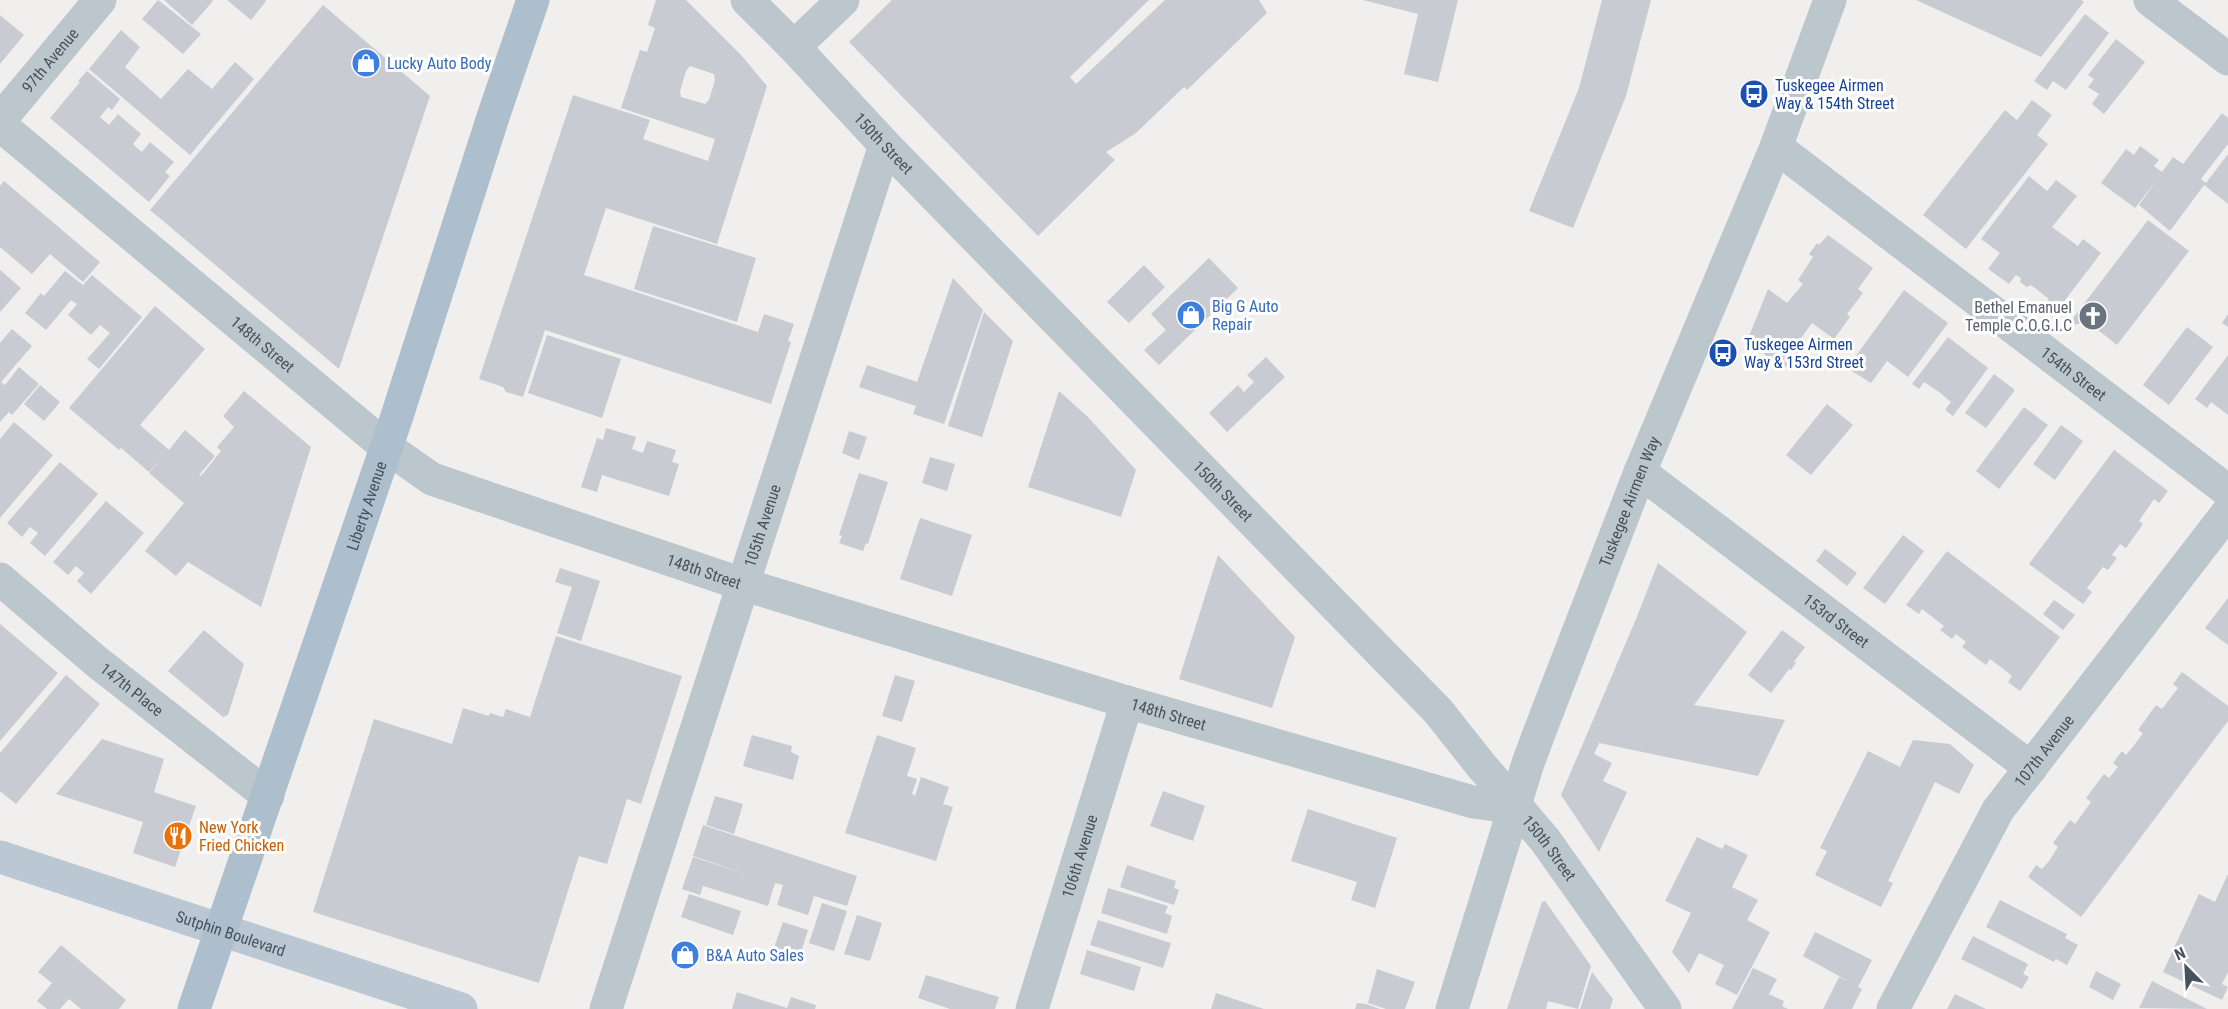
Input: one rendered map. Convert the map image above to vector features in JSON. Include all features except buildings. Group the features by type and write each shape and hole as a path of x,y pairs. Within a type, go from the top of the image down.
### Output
{"main road":[{"name":"Liberty Avenue","path":"194,1009 268,796 533,0"},
{"name":"Sutphin Boulevard","path":"0,857 461,1009"}],"street":[{"name":"97th Avenue","path":"0,120 100,0"},
{"name":"150th Street","path":"747,0 885,145 1438,711 1516,808 1545,840 1665,1009"},
{"path":"794,47 843,0"},
{"name":"Tuskegee Airmen Way","path":"1452,1009 1516,808 1528,763 1640,472 1776,147 1830,0"},
{"path":"2150,0 2228,59"},
{"name":"148th Street","path":"0,125 385,446 432,479 742,584 1127,702 1473,802 1516,808"},
{"name":"105th Avenue","path":"606,1009 885,145"},
{"name":"154th Street","path":"1776,147 2228,491"},
{"name":"153rd Street","path":"1640,472 2031,768"},
{"name":"107th Avenue","path":"1893,1009 1998,810 2228,512"},
{"name":"147th Place","path":"0,579 97,662 268,796"},
{"name":"106th Avenue","path":"1032,1009 1127,702"}],"place":[{"name":"Lucky Auto Body","path":"366,63"},
{"name":"Tuskegee Airmen Way & 154th Street","path":"1754,94"},
{"name":"Big G Auto Repair","path":"1191,315"},
{"name":"Bethel Emanuel Temple C.O.G.I.C","path":"2093,316"},
{"name":"Tuskegee Airmen Way & 153rd Street","path":"1723,353"},
{"name":"New York Fried Chicken","path":"178,836"},
{"name":"B&A Auto Sales","path":"685,955"}]}
